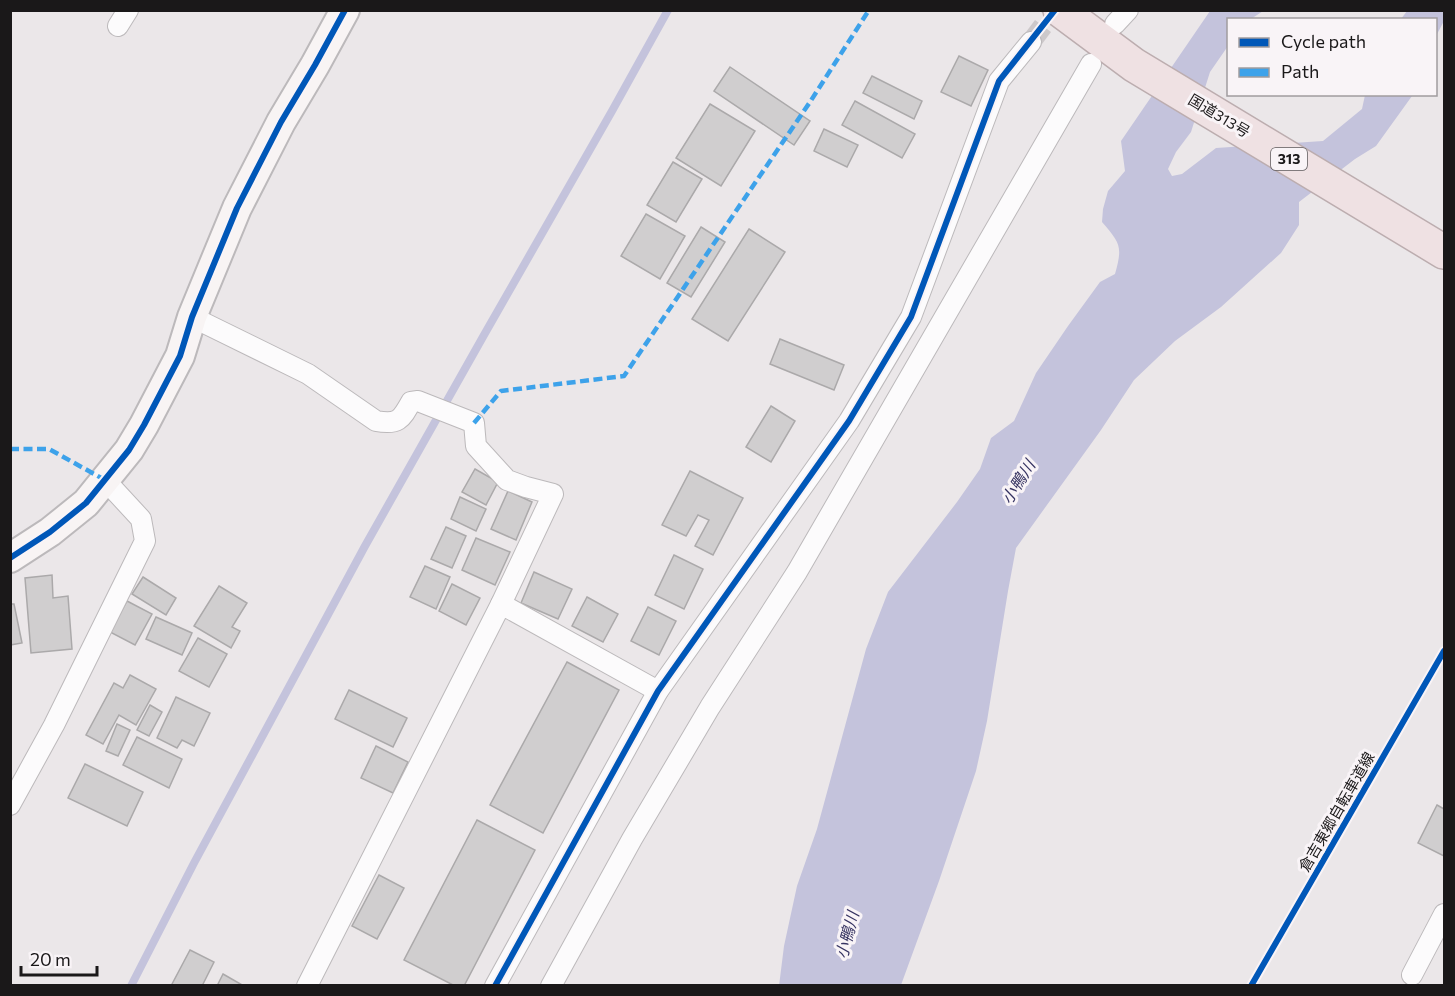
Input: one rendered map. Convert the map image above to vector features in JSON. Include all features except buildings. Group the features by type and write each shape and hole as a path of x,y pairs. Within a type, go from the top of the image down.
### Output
{"highway":[{"name":"国道313号","path":"1060,10 1134,65 1444,252"}],"street":[{"path":"10,558 50,532 86,503 129,450 180,356 192,317 237,208 281,122 345,10"},
{"path":"495,986 658,692 849,421 911,318 999,81 1031,42"},
{"path":"550,986 632,839 710,707 797,572 1091,64"},
{"path":"192,317 308,374 376,421 390,423 402,417 411,402 418,400 474,423 476,446 507,480 553,494 501,604 308,986"},
{"path":"10,805 54,725 146,541 141,519 105,480"},
{"path":"501,604 658,692"},
{"path":"1412,975 1444,914"}],"water":[{"name":"小鴨川","path":"1210,11 1263,11 1252,18 1227,18 1227,47 1210,72 1191,132 1176,152 1168,169 1172,176 1182,174 1216,148 1323,141 1362,109 1365,96 1412,96 1376,146 1355,159 1299,202 1299,225 1281,253 1221,307 1175,341 1134,380 1016,548 987,721 976,771 901,985 779,986 784,946 797,886 817,829 866,649 888,592 980,469 991,438 1014,421 1036,373 1068,326 1100,282 1115,274 1119,257 1118,245 1102,222 1108,191 1125,171 1121,141"},
{"path":"1407,11 1444,11 1444,21 1437,34 1437,18 1402,18"}],"waterway":[{"path":"131,986 194,863 365,546 668,10"}],"tunnel":[{"path":"1031,42 1055,10"}],"marked path":[{"path":"474,423 501,391 624,376 810,102 869,10"},
{"path":"10,449 49,449 105,480"}],"cycle path":[{"path":"10,558 50,532 86,503 129,450 180,356 192,317 237,208 281,122 345,10"},
{"path":"495,986 658,691 849,421 911,317 999,81 1055,10"},
{"name":"倉吉東郷自転車道線","path":"1251,986 1444,651"}]}
